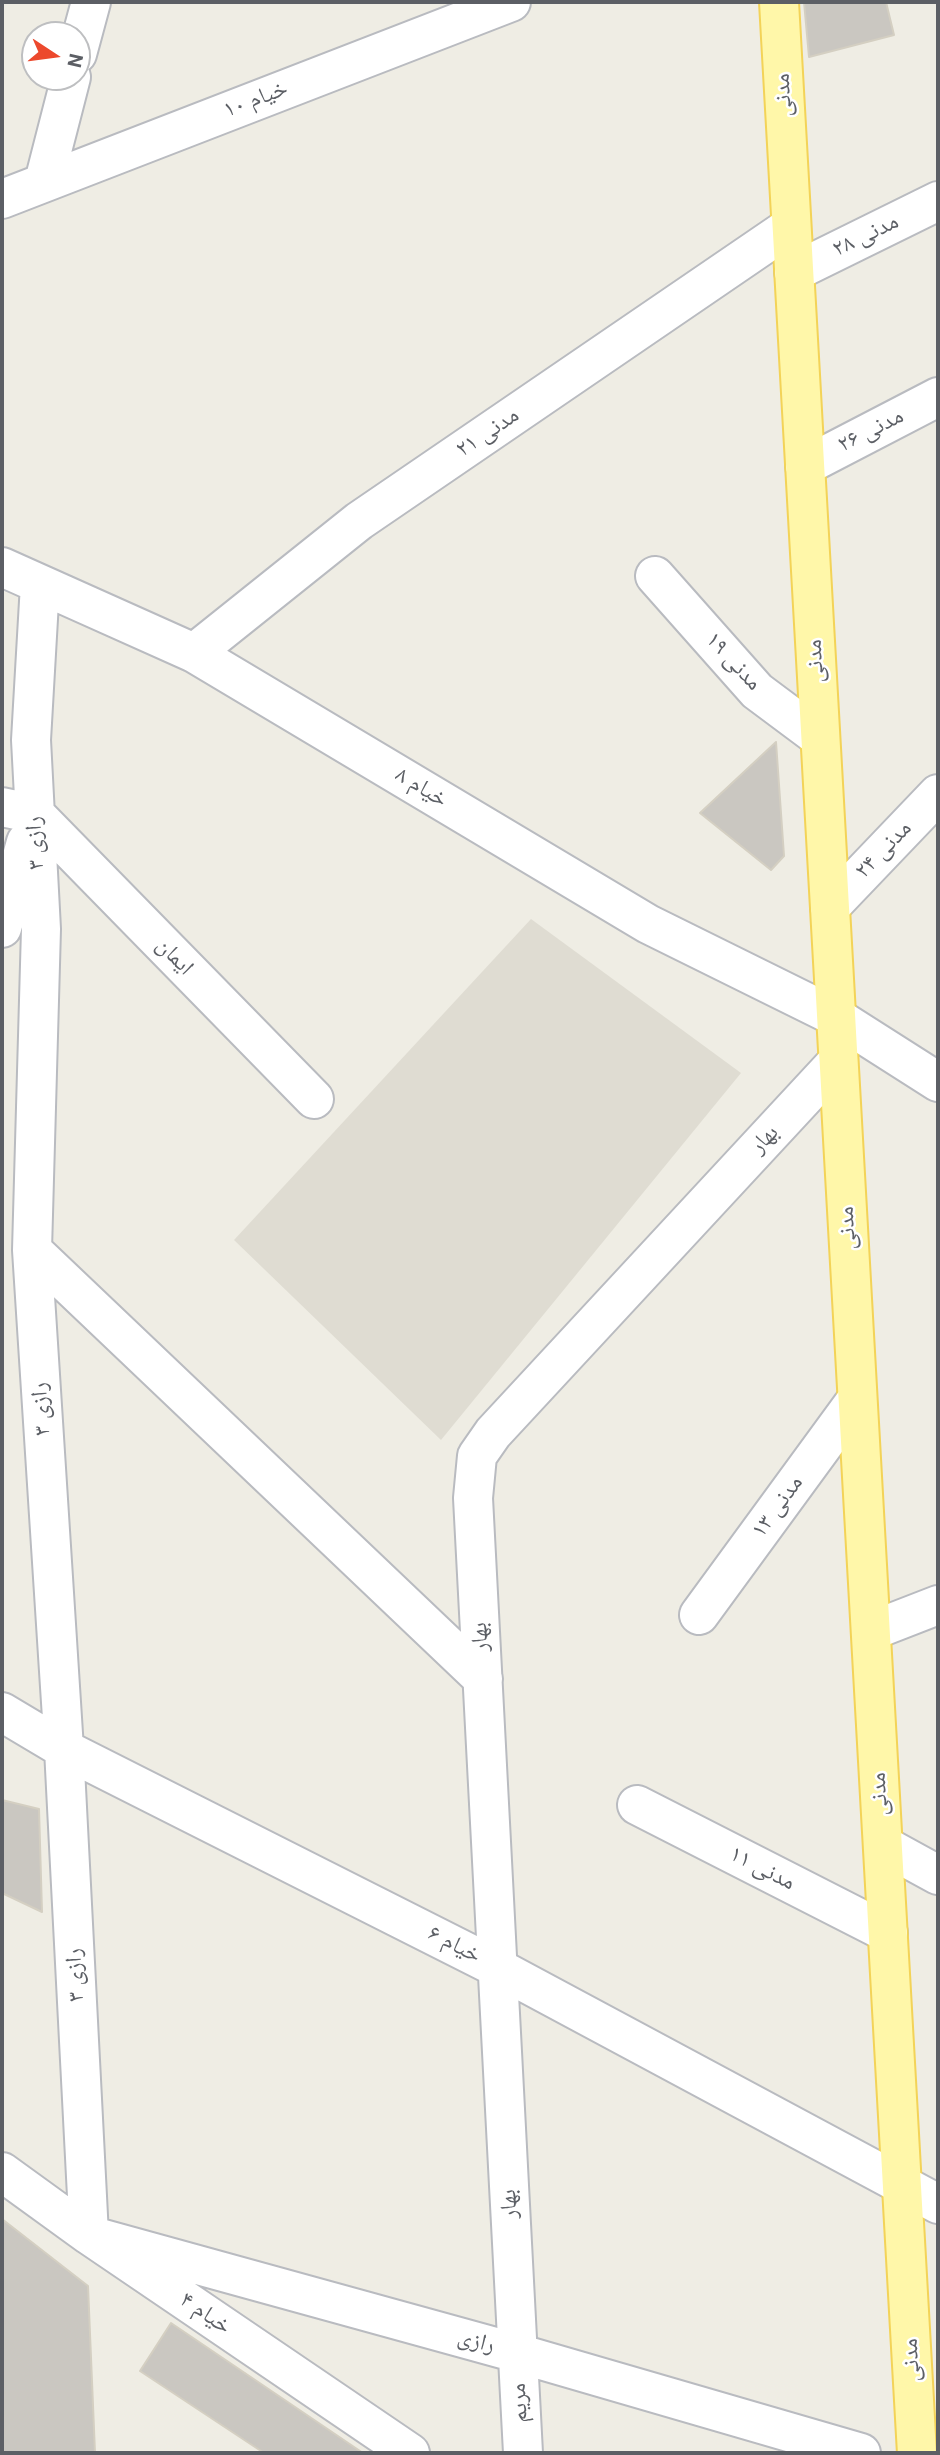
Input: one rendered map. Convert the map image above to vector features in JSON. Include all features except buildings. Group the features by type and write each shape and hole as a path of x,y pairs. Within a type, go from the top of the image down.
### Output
{"main road":[{"name":"مدنی","path":"779,2 918,2453"}],"street":[{"path":"85,21 90,2"},
{"name":"خیام ۱۰","path":"2,199 511,2"},
{"path":"44,182 67,91"},
{"name":"مدنی ۲۸","path":"794,272 938,201"},
{"name":"مدنی ۲۱","path":"194,653 359,521 791,226"},
{"name":"مدنی ۲۶","path":"805,466 938,397"},
{"name":"خیام ۸","path":"2,567 194,653 648,924 836,1017 938,1082"},
{"name":"مدنی ۱۹","path":"655,576 757,691 820,738"},
{"name":"رازی ۳","path":"40,583 31,740 18,811 41,929 32,1250 64,1749 89,2235"},
{"name":"مدنی ۲۴","path":"830,907 938,794"},
{"path":"18,811 2,929 41,929"},
{"name":"ایمان","path":"18,811 314,1099"},
{"name":"بهار","path":"517,2353 473,1498 477,1456 493,1433 838,1061"},
{"path":"32,1250 483,1679"},
{"name":"مدنی ۱۳","path":"699,1615 857,1399"},
{"path":"871,1631 938,1605"},
{"name":"خیام ۶","path":"2,1712 64,1749 498,1968 938,2204"},
{"name":"مدنی ۱۱","path":"637,1805 888,1933"},
{"path":"883,1845 938,1875"},
{"name":"خیام ۴","path":"2,2172 89,2235 410,2453"},
{"name":"رازی","path":"89,2235 517,2353 861,2453"},
{"name":"مریم","path":"517,2353 523,2453"}],"shaded area":[{"path":"531,919 741,1073 441,1440 234,1240"}]}
